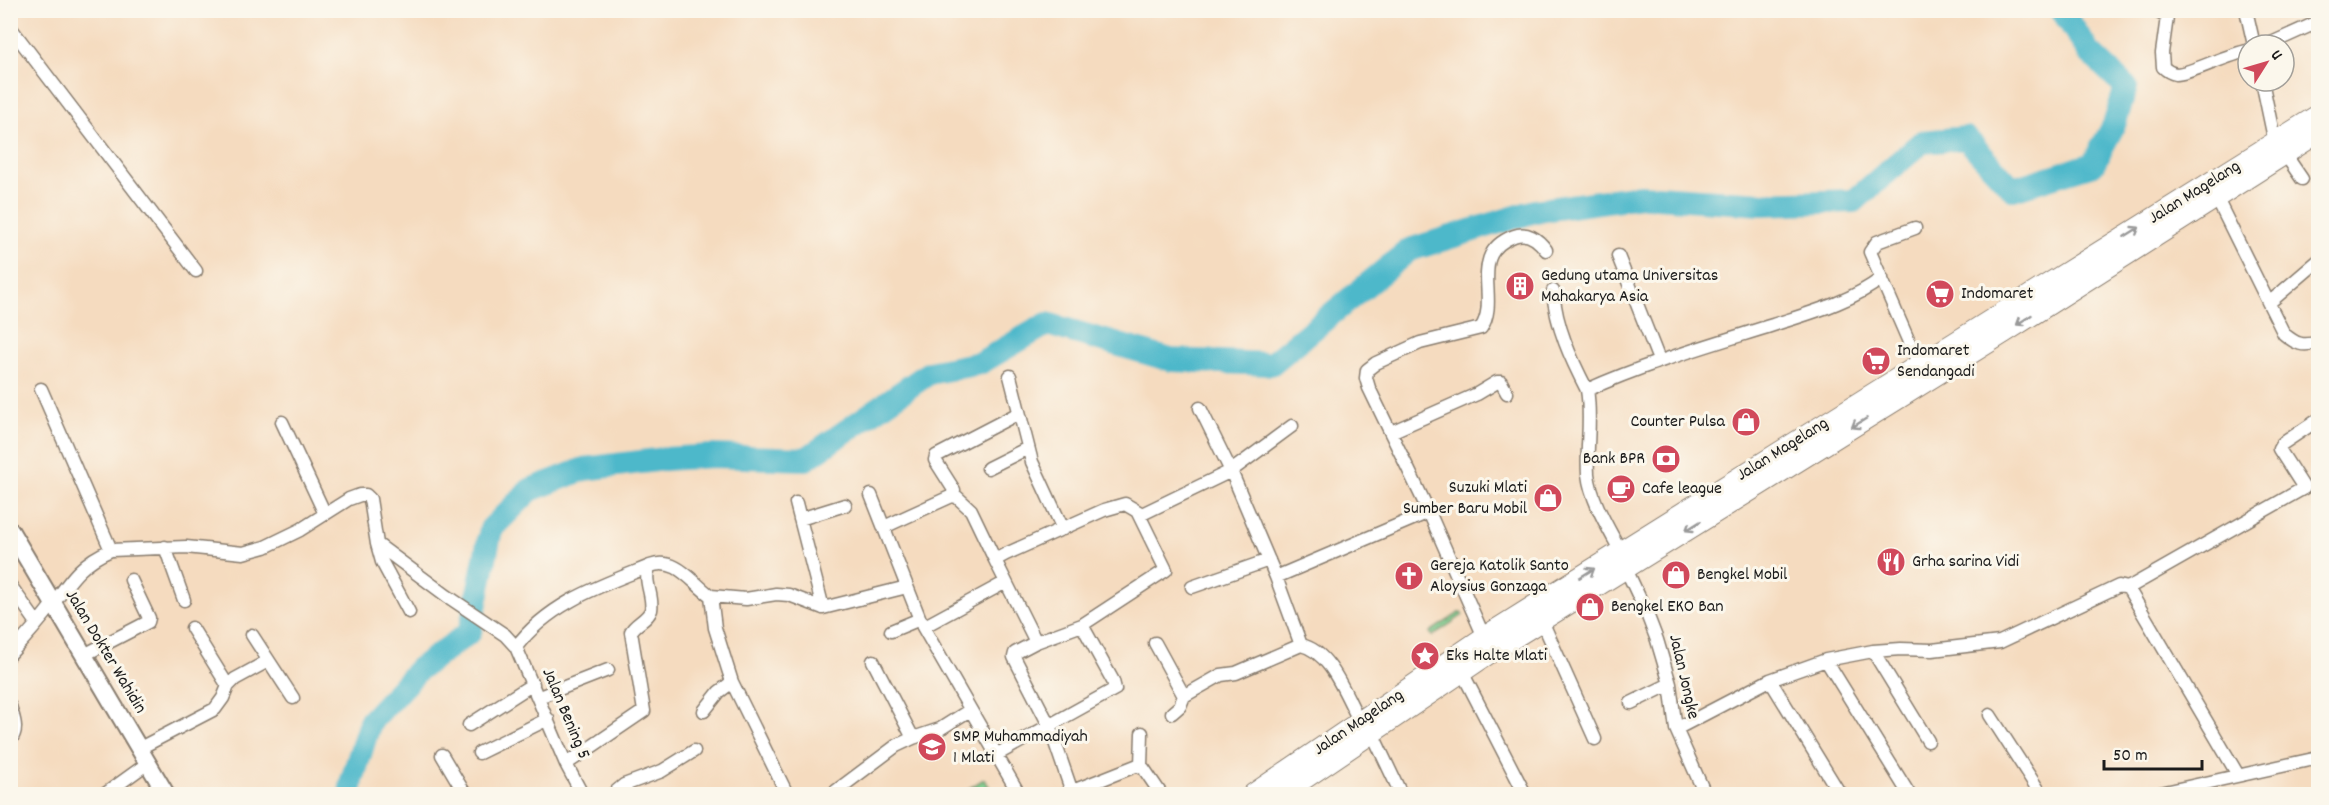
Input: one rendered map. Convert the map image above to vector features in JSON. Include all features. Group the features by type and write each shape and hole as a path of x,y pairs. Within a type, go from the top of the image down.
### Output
{"highway":[{"name":"Jalan Magelang","path":"1253,795 1462,672 1542,621 1623,560 1919,365 2216,197 2319,115"},
{"name":"Jalan Magelang","path":"1282,795 1484,637 1623,560 2280,148 2319,133"}],"main road":[{"name":"Jalan Dokter Wahidin","path":"10,530 15,550 53,604 166,795"}],"street":[{"path":"2154,10 2167,17 2162,53 2163,67 2170,72 2181,73 2236,54"},
{"path":"2246,10 2251,33"},
{"path":"2294,33 2319,22"},
{"path":"10,27 196,271"},
{"path":"2265,93 2280,148 2302,178"},
{"path":"2216,197 2284,334 2294,343 2308,346 2319,342"},
{"path":"1915,228 1886,238 1871,248 1871,257 1919,365"},
{"path":"1484,637 1370,388 1366,378 1367,370 1376,363 1420,343 1481,328 1486,320 1487,266 1495,248 1504,241 1520,234 1530,236 1539,241 1546,250"},
{"path":"1618,256 1659,360"},
{"path":"2269,303 2319,261"},
{"path":"1553,291 1554,305 1569,357 1587,390 1659,360 1809,314 1872,286 1882,278"},
{"path":"1010,376 1032,462 1063,529"},
{"path":"1391,432 1477,394 1497,382 1501,382 1507,393"},
{"path":"41,389 111,550"},
{"name":"Jalan Jongke","path":"1587,390 1590,419 1588,477 1652,626 1670,684 1676,729 1705,795"},
{"path":"1200,408 1232,471 1276,577 1301,645"},
{"path":"952,496 954,490 935,460 936,456 1019,413"},
{"path":"1676,729 1770,680 1826,660 1873,651 1932,650 2000,642 2111,589 2119,586 2128,588 2304,488 2280,449 2282,444 2319,420"},
{"path":"282,422 325,514"},
{"path":"1138,513 1142,514 1232,471 1292,426"},
{"path":"988,468 1028,448"},
{"path":"10,654 53,604 67,582 88,562 111,550 186,547 243,553 265,547 349,499 366,495 373,506 377,544 388,577 409,612"},
{"path":"871,495 921,623 1019,795"},
{"path":"884,527 952,496 963,500 971,510 1036,642"},
{"path":"796,503 823,608"},
{"path":"995,560 1104,510 1125,504 1138,513 1166,570 1082,625 1036,642 1015,653 1014,657 1048,725 1068,793 1134,766 1141,766"},
{"path":"800,519 845,505"},
{"path":"1276,577 1428,512"},
{"path":"377,544 447,596 505,635 516,647 528,631 546,615 572,599 656,563 688,573 711,596 715,628 732,682 787,795"},
{"path":"165,547 184,600"},
{"path":"1192,587 1269,560"},
{"path":"566,764 644,711 631,632 651,609 646,572 650,566"},
{"path":"84,655 148,622 149,618 131,580"},
{"path":"891,631 921,623 1006,582"},
{"path":"10,585 37,623"},
{"path":"711,596 746,599 777,594 789,595 823,608 906,587"},
{"path":"2128,588 2238,775"},
{"path":"1542,621 1595,739"},
{"path":"996,754 1116,687 1082,625"},
{"path":"192,628 228,686"},
{"path":"252,635 293,698"},
{"path":"1155,644 1184,696"},
{"path":"1172,713 1180,705 1184,696 1221,675 1236,674 1301,645 1309,647 1323,656 1366,728 1401,795"},
{"name":"Jalan Bening 5","path":"516,647 566,764 582,795"},
{"path":"1873,651 1928,741"},
{"path":"1826,660 1909,795"},
{"path":"873,661 913,738"},
{"path":"105,794 144,756 215,709 224,698 228,686 235,679 268,662"},
{"path":"539,697 608,670"},
{"path":"1462,672 1525,795"},
{"path":"1770,680 1840,795"},
{"path":"704,711 719,692 732,682"},
{"path":"469,725 533,684"},
{"path":"1631,703 1670,684"},
{"path":"10,706 16,726 15,734 10,741"},
{"path":"832,795 896,746 940,729 970,710"},
{"path":"1990,715 2041,795"},
{"path":"479,753 548,719"},
{"path":"1142,733 1141,766 1161,795"},
{"path":"613,795 624,785 662,771 694,751"},
{"path":"442,755 465,795"},
{"path":"2156,795 2319,758"}],"green space":[{"path":"1461,612 1463,615 1432,636 1430,632"},
{"path":"984,779 994,794 960,794"}],"waterway":[{"path":"350,794 352,780 370,722 419,669 470,632 491,529 530,490 584,469 665,459 712,456 806,459 929,373 980,363 1047,324 1171,360 1271,364 1409,250 1535,211 1641,196 1761,204 1854,201 1922,142 1966,138 2013,189 2093,164 2114,125 2126,87 2088,51 2062,10"}],"place":[{"name":"Gedung utama Universitas Mahakarya Asia","path":"1520,286"},
{"name":"Indomaret","path":"1940,294"},
{"name":"Indomaret Sendangadi","path":"1876,361"},
{"name":"Counter Pulsa","path":"1746,422"},
{"name":"Bank BPR","path":"1666,459"},
{"name":"Cafe league","path":"1621,489"},
{"name":"Suzuki Mlati Sumber Baru Mobil","path":"1548,498"},
{"name":"Grha sarina Vidi","path":"1891,562"},
{"name":"Bengkel Mobil","path":"1676,575"},
{"name":"Gereja Katolik Santo Aloysius Gonzaga","path":"1409,576"},
{"name":"Bengkel EKO Ban","path":"1590,607"},
{"name":"Eks Halte Mlati","path":"1425,656"},
{"name":"SMP Muhammadiyah 1 Mlati","path":"932,747"}]}
